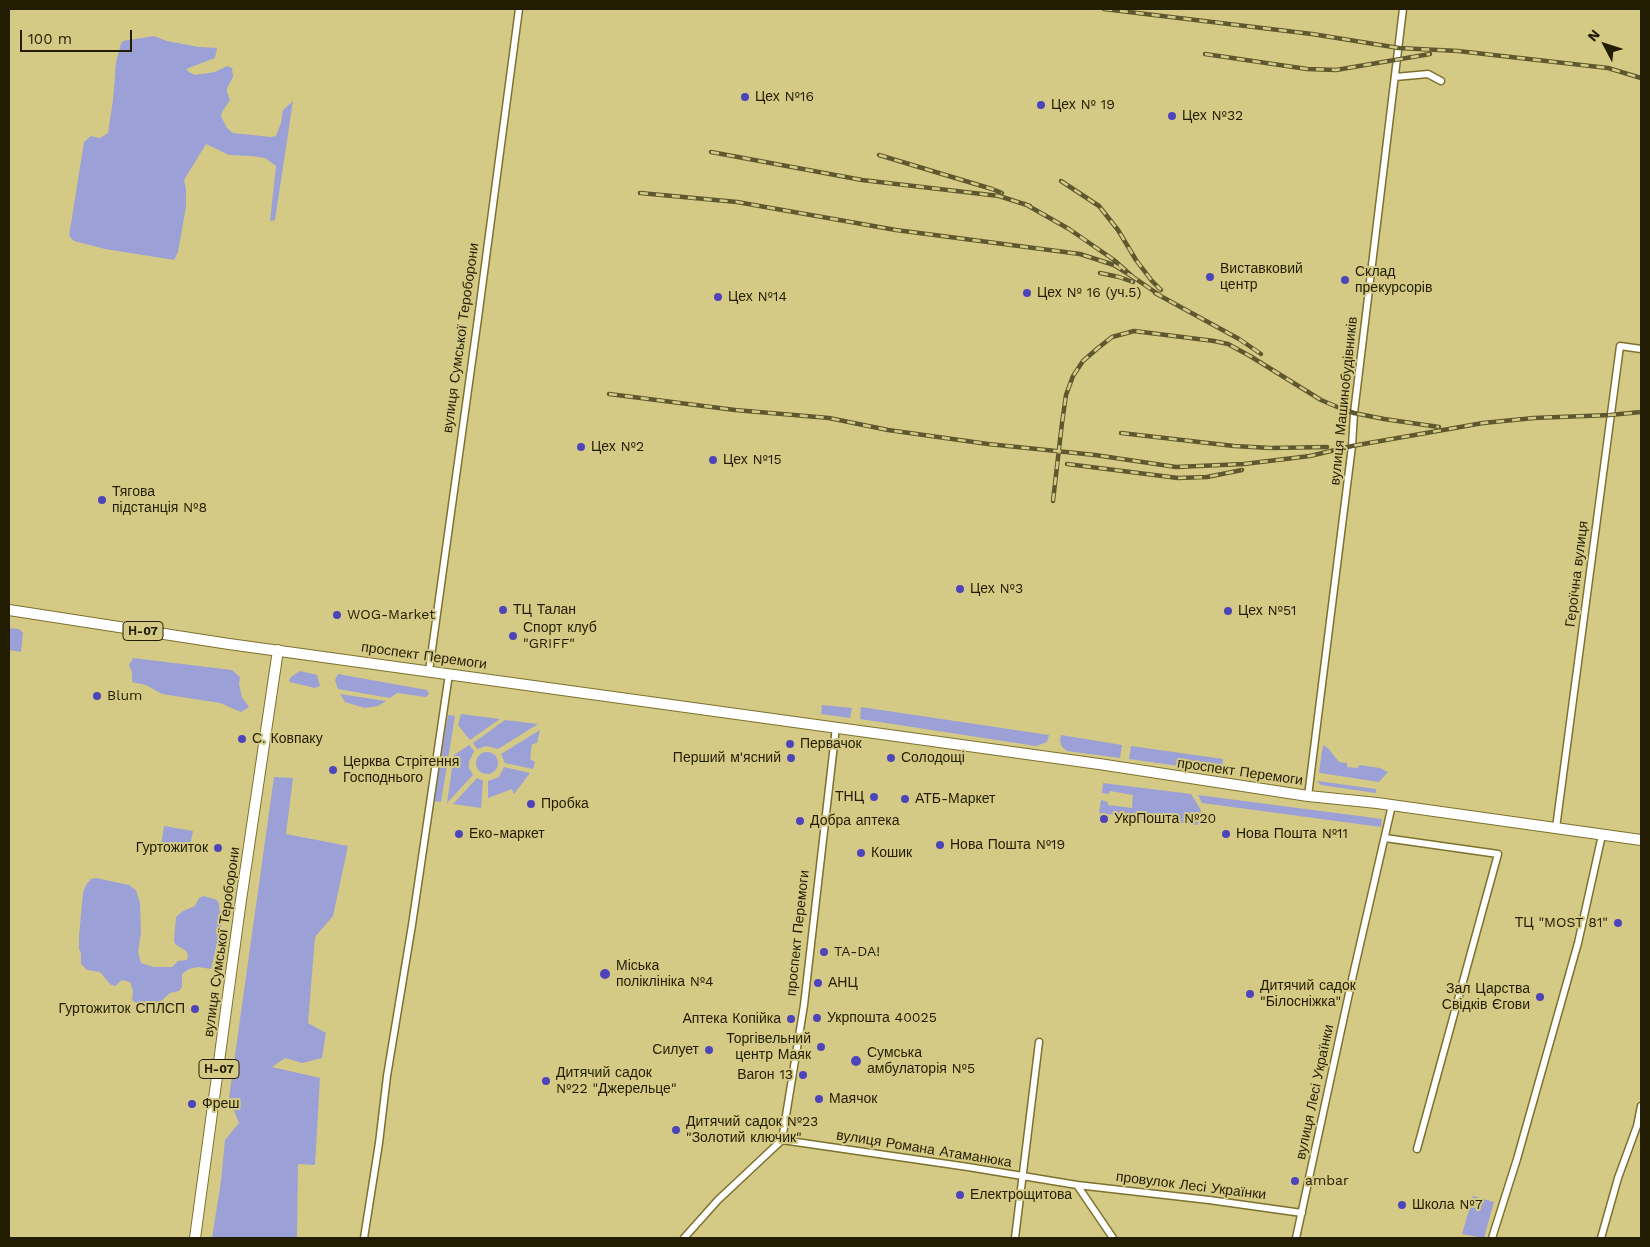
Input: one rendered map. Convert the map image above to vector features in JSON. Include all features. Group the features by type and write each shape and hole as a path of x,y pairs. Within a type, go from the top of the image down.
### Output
{"main road":[{"name":"проспект Перемоги","path":"9,610 229,644 1099,764 1308,796 1392,805 1641,840"},
{"name":"вулиця Сумської Тероборони","path":"195,1238 240,906 278,650"}],"street":[{"name":"вулиця Сумської Тероборони","path":"429,671 519,9"},
{"name":"вулиця Машинобудівників","path":"1308,796 1404,9"},
{"path":"1395,77 1428,74 1441,81"},
{"name":"Героїчна вулиця","path":"1556,828 1620,346 1641,349"},
{"path":"364,1238 449,674"},
{"name":"проспект Перемоги","path":"782,1140 804,1005 836,727"},
{"name":"вулиця Лесі Українки","path":"1296,1238 1392,805"},
{"path":"1492,1238 1520,1149 1578,943 1602,835"},
{"path":"1385,838 1498,854 1417,1149"},
{"path":"1015,1238 1039,1042"},
{"path":"1601,1238 1618,1178 1639,1126 1641,1106"},
{"path":"684,1238 718,1200 782,1140"},
{"name":"вулиця Романа Атаманюка","path":"782,1140 1077,1185"},
{"path":"1077,1185 1113,1238"},
{"name":"провулок Лесі Українки","path":"1077,1185 1302,1213"}],"shaded area":[{"path":"154,36 167,41 199,47 217,48 215,58 186,69 195,75 215,72 227,66 232,68 233,77 227,88 230,100 221,116 227,128 233,133 276,136 283,110 293,101 275,220 270,221 276,166 265,158 229,155 206,144 184,180 186,207 178,252 174,260 105,249 74,241 69,236 84,142 91,136 100,138 108,133 116,62 121,44 123,41"},
{"path":"9,628 19,629 23,633 21,652 9,650"},
{"path":"133,658 232,670 240,677 239,684 242,697 249,707 241,712 220,703 162,694 146,685 132,682 132,672 129,665"},
{"path":"300,671 317,675 320,686 315,688 290,682 291,677"},
{"path":"338,674 427,690 429,694 426,697 397,693 390,698 338,689 335,680"},
{"path":"340,694 386,701 378,706 365,708 345,702"},
{"path":"822,705 852,708 850,718 821,714"},
{"path":"861,707 1049,735 1047,742 1036,746 860,719"},
{"path":"461,714 500,719 470,740 458,725"},
{"path":"448,715 455,716 441,802 434,801"},
{"path":"505,720 538,724 498,749 486,746 477,749 473,743"},
{"path":"540,730 537,743 532,744 530,759 535,762 533,769 505,763 501,754"},
{"path":"1061,735 1122,745 1120,758 1067,751 1062,747"},
{"path":"469,745 474,751 469,762 469,768 473,775 447,803 454,755"},
{"path":"1323,745 1328,748 1339,762 1347,763 1347,767 1358,768 1359,765 1380,768 1388,772 1379,782 1320,773"},
{"path":"1131,746 1223,759 1222,772 1129,759"},
{"path":"487,752 495,755 498,763 495,771 487,774 479,771 476,763 479,755"},
{"path":"504,767 530,773 514,794 512,789 488,798 488,781 499,777"},
{"path":"274,777 293,778 286,834 348,846 333,916 315,937 308,1023 326,1033 322,1058 302,1063 285,1058 272,1067 320,1078 315,1165 298,1164 297,1238 212,1238 225,1140 239,1123 229,1098"},
{"path":"477,778 483,781 481,808 453,804"},
{"path":"1317,781 1376,789 1376,793 1321,785"},
{"path":"1103,783 1191,794 1201,810 1198,825 1099,813 1101,800 1108,802 1108,805 1132,808 1133,795 1110,791 1109,794 1102,793"},
{"path":"1198,795 1382,819 1381,827 1202,803"},
{"path":"164,826 193,831 189,851 161,846"},
{"path":"96,878 129,885 136,890 140,903 141,933 138,952 141,963 154,967 172,967 178,961 187,960 188,955 186,951 175,944 176,917 183,911 195,906 199,898 204,896 217,900 221,926 211,969 198,967 189,969 182,974 182,987 179,991 170,993 160,1002 144,1006 132,1000 133,991 130,982 122,980 115,986 111,985 100,972 87,970 81,964 79,949 83,893 91,879"},
{"path":"1473,1196 1494,1202 1484,1238 1462,1234"}],"railway":[{"path":"1104,9 1312,34 1399,48 1458,51 1608,68 1641,78"},
{"path":"1205,54 1307,69 1336,70 1430,54"},
{"path":"711,152 862,180 999,196 1030,206"},
{"path":"879,155 1002,193"},
{"path":"1061,181 1099,206 1118,230 1136,260 1161,290"},
{"path":"640,193 737,202 896,230 1080,254 1114,265 1133,277"},
{"path":"1025,204 1069,229 1161,296"},
{"path":"1100,273 1133,282"},
{"path":"1155,293 1239,339 1261,354"},
{"path":"1053,501 1066,395 1073,376 1083,361 1112,337 1134,331 1228,344 1321,400 1342,409 1384,419 1439,427"},
{"path":"609,394 735,410 829,418 888,430 988,444 1095,455 1176,467 1244,464 1310,456 1352,446 1483,423 1641,412"},
{"path":"1121,433 1234,446 1271,448 1327,447"},
{"path":"1067,464 1178,478 1207,477 1242,470"}],"place":[{"name":"Цех №16","path":"745,97"},
{"name":"Цех № 19","path":"1041,105"},
{"name":"Цех №32","path":"1172,116"},
{"name":"Виставковий центр","path":"1210,277"},
{"name":"Склад прекурсорів","path":"1345,280"},
{"name":"Цех № 16 (уч.5)","path":"1027,293"},
{"name":"Цех №14","path":"718,297"},
{"name":"Цех №2","path":"581,447"},
{"name":"Цех №15","path":"713,460"},
{"name":"Тягова підстанція №8","path":"102,500"},
{"name":"Цех №3","path":"960,589"},
{"name":"ТЦ Талан","path":"503,610"},
{"name":"Цех №51","path":"1228,611"},
{"name":"WOG-Market","path":"337,615"},
{"name":"Спорт клуб \"GRIFF\"","path":"513,636"},
{"name":"Blum","path":"97,696"},
{"name":"С. Ковпаку","path":"242,739"},
{"name":"Первачок","path":"790,744"},
{"name":"Перший м'ясний","path":"791,758"},
{"name":"Солодощі","path":"891,758"},
{"name":"Церква Стрітення Господнього","path":"333,770"},
{"name":"ТНЦ","path":"874,797"},
{"name":"АТБ-Маркет","path":"905,799"},
{"name":"Пробка","path":"531,804"},
{"name":"УкрПошта №20","path":"1104,819"},
{"name":"Добра аптека","path":"800,821"},
{"name":"Еко-маркет","path":"459,834"},
{"name":"Нова Пошта №11","path":"1226,834"},
{"name":"Нова Пошта №19","path":"940,845"},
{"name":"Гуртожиток","path":"218,848"},
{"name":"Кошик","path":"861,853"},
{"name":"ТЦ \"MOST 81\"","path":"1618,923"},
{"name":"TA-DA!","path":"824,952"},
{"name":"Міська поліклініка №4","path":"605,974"},
{"name":"АНЦ","path":"818,983"},
{"name":"Дитячий садок \"Білосніжка\"","path":"1250,994"},
{"name":"Зал Царства Свідків Єгови","path":"1540,997"},
{"name":"Гуртожиток СПЛСП","path":"195,1009"},
{"name":"Укрпошта 40025","path":"817,1018"},
{"name":"Аптека Копійка","path":"791,1019"},
{"name":"Торгівельний центр Маяк","path":"821,1047"},
{"name":"Силует","path":"709,1050"},
{"name":"Сумська амбулаторія №5","path":"856,1061"},
{"name":"Вагон 13","path":"803,1075"},
{"name":"Дитячий садок №22 \"Джерельце\"","path":"546,1081"},
{"name":"Маячок","path":"819,1099"},
{"name":"Фреш","path":"192,1104"},
{"name":"Дитячий садок №23 \"Золотий ключик\"","path":"676,1130"},
{"name":"ambar","path":"1295,1181"},
{"name":"Електрощитова","path":"960,1195"},
{"name":"Школа №7","path":"1402,1205"}]}
